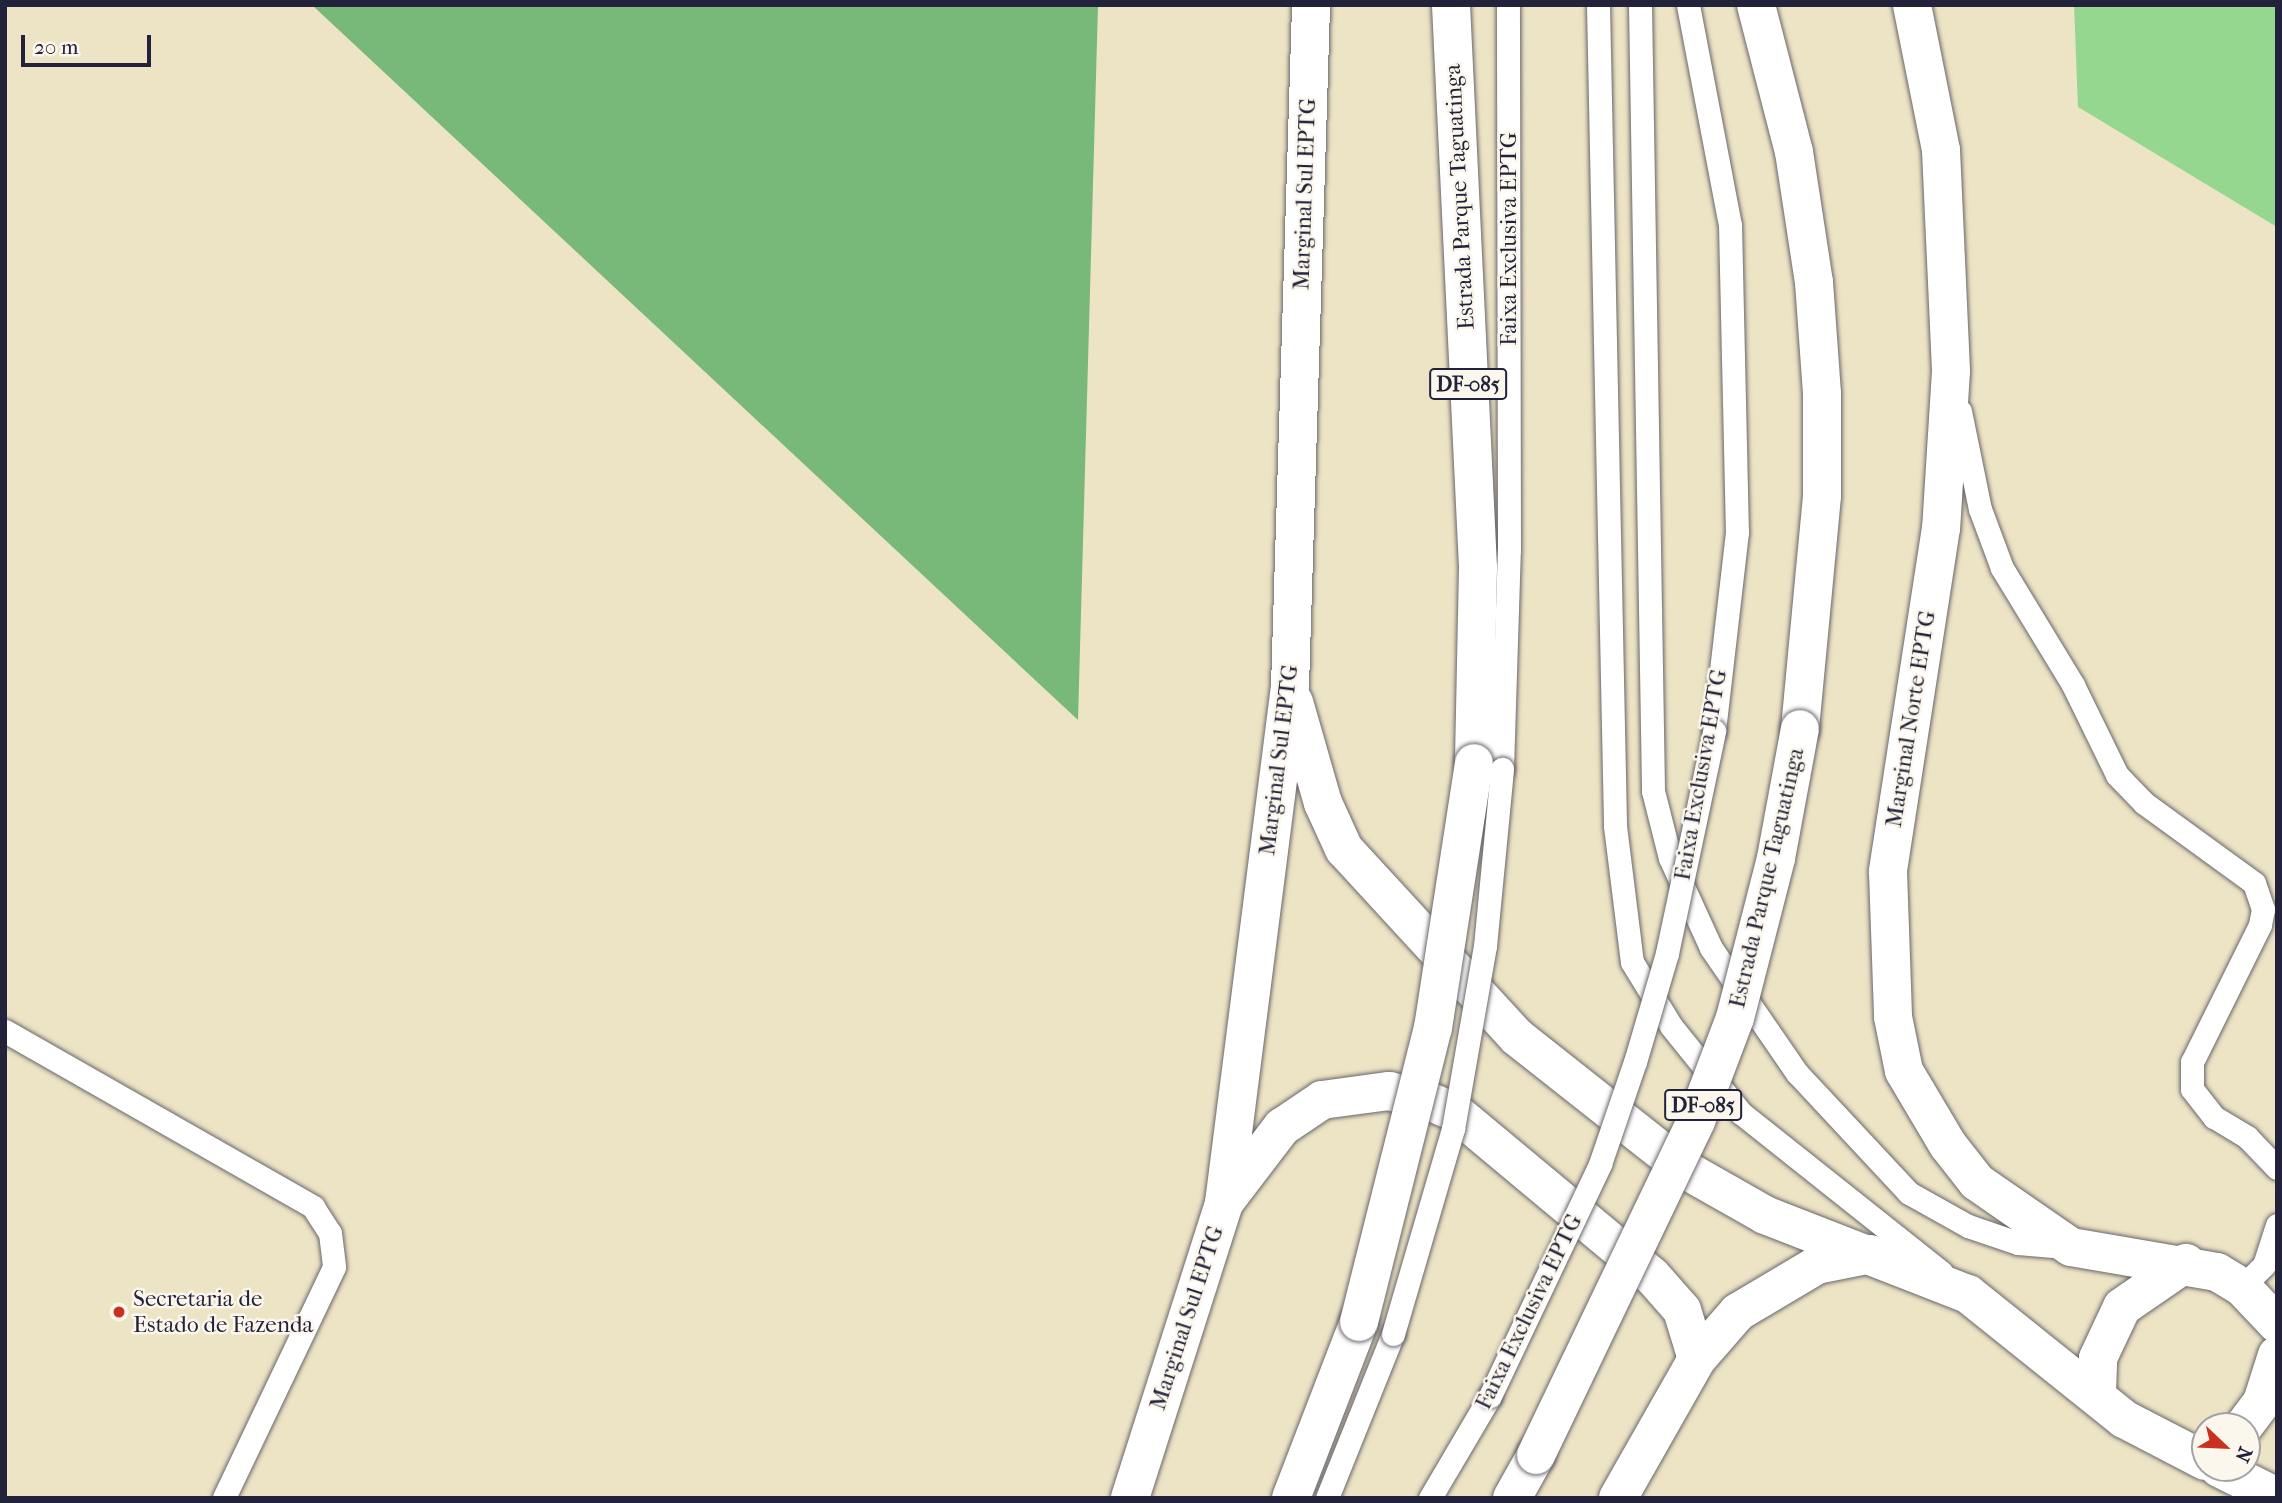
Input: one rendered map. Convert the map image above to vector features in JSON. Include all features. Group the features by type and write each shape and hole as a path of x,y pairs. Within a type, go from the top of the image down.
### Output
{"main road":[{"name":"Marginal Sul EPTG","path":"1130,1498 1224,1203 1290,686 1311,5"},
{"name":"Estrada Parque Taguatinga","path":"1291,1498 1376,1328 1433,1028 1488,766 1451,5"},
{"name":"Estrada Parque Taguatinga","path":"1512,1498 1536,1455 1696,1121 1735,1018 1776,858 1800,729 1822,496 1822,394 1814,282 1794,152 1756,5"},
{"name":"Marginal Norte EPTG","path":"1912,5 1941,150 1951,370 1941,528 1888,872 1893,1017 1903,1071 1955,1154 1977,1182 2071,1247 2186,1263 2242,1287"},
{"path":"1290,686 1323,803 1344,849 1517,1037 1684,1169 1765,1215 1968,1294 2159,1441 2191,1455"},
{"path":"1224,1203 1282,1127 1322,1100 1389,1091 1431,1102 1455,1112 1652,1276 1682,1310 1697,1359"},
{"path":"1618,1498 1697,1359 1738,1312 1775,1286 1817,1265 1871,1254"},
{"path":"2097,1393 2098,1358 2122,1307 2186,1263"},
{"path":"2242,1287 2277,1324"},
{"path":"2254,1412 2262,1402 2277,1355"},
{"path":"2247,1482 2277,1497"}],"lane":[{"name":"Faixa Exclusiva EPTG","path":"1488,766 1509,550 1508,5"},
{"path":"1598,5 1615,826 1632,962 1671,1026 1741,1113 1968,1294"},
{"path":"1640,5 1653,791 1670,858 1711,948 1797,1073 1909,1193 2006,1239 2071,1247"},
{"name":"Faixa Exclusiva EPTG","path":"1430,1498 1490,1396 1600,1164 1635,1062 1667,953 1714,731 1737,532 1730,225 1688,5"},
{"path":"1951,370 1980,509 2002,568 2073,685 2117,775 2144,803 2254,883 2263,909 2260,925 2192,1062 2192,1089 2214,1117 2246,1137 2277,1168"},
{"path":"5,1031 313,1207 330,1233 334,1268 224,1498"},
{"path":"2242,1287 2264,1265 2277,1225"},
{"path":"1328,1498 1376,1328"}],"green space":[{"path":"312,5 1098,5 1078,720"},
{"path":"2074,5 2277,5 2277,227 2078,107"}],"place":[{"name":"Secretaria de Estado de Fazenda","path":"119,1312"}]}
